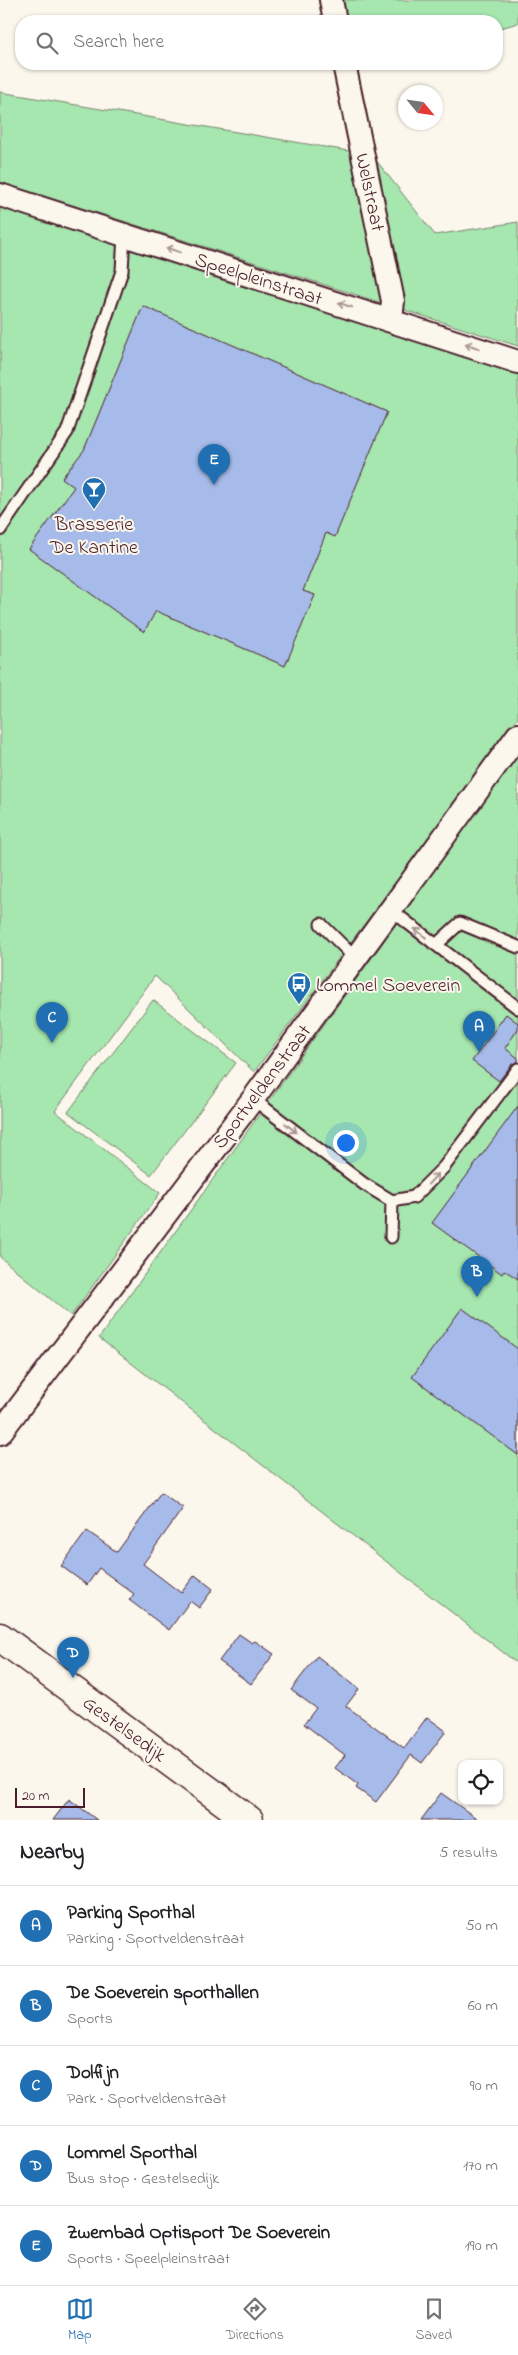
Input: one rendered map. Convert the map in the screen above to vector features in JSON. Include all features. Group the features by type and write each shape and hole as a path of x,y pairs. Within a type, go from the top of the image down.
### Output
{"main road":[{"name":"Gestelsedijk","path":"0,1637 249,1820"}],"street":[{"path":"331,0 334,15"},
{"name":"Welstraat","path":"345,70 393,301 391,320"},
{"name":"Speelpleinstraat","path":"0,195 518,362"},
{"name":"Sportveldenstraat","path":"0,1434 253,1098 518,735"}],"lane":[{"path":"0,530 68,432 122,271 124,234"},
{"path":"390,910 518,1008"},
{"path":"436,945 460,923 518,947"},
{"path":"321,924 355,958"},
{"path":"253,1098 364,1184 392,1201 414,1198 430,1182 518,1069"},
{"path":"391,1237 392,1201"}],"green space":[{"path":"342,0 518,0 518,23 503,27 503,15 345,15"},
{"path":"0,92 372,155 435,235 518,222 518,346 0,182"},
{"path":"0,205 518,373 518,718 254,1072 155,976 55,1111 160,1193 71,1316 0,1257"},
{"path":"518,754 518,1664 99,1338"},
{"path":"153,1000 236,1063 151,1175 68,1112"}],"building":[{"path":"143,306 387,412 335,537 326,533 303,591 315,595 285,666 156,611 144,632 29,549 74,487 62,478 84,450"},
{"path":"506,1014 518,1023 518,1029 505,1048 518,1058 518,1062 512,1064 499,1081 472,1061"},
{"path":"518,1106 518,1279 504,1270 502,1274 432,1223"},
{"path":"462,1308 518,1349 518,1455 412,1377"},
{"path":"161,1492 183,1508 143,1564 181,1593 195,1575 213,1589 199,1608 190,1601 169,1630 129,1600 134,1594 99,1568 87,1585 61,1566 87,1531 117,1552"},
{"path":"239,1634 252,1643 255,1641 274,1654 251,1684 219,1661"},
{"path":"317,1656 359,1689 346,1706 404,1748 427,1717 446,1731 422,1763 411,1755 376,1802 356,1788 358,1785 335,1768 345,1755 304,1724 316,1708 291,1690"},
{"path":"441,1793 479,1820 421,1820"},
{"path":"69,1799 97,1820 53,1820"}],"place":[{"name":"Zwembad Optisport De Soeverein","path":"214,485"},
{"name":"Brasserie De Kantine","path":"94,510"},
{"name":"Lommel Soeverein","path":"299,1005"},
{"name":"Dolfijn","path":"52,1043"},
{"name":"Parking Sporthal","path":"479,1052"},
{"name":"De Soeverein sporthallen","path":"477,1297"},
{"name":"Lommel Sporthal","path":"73,1678"}]}
